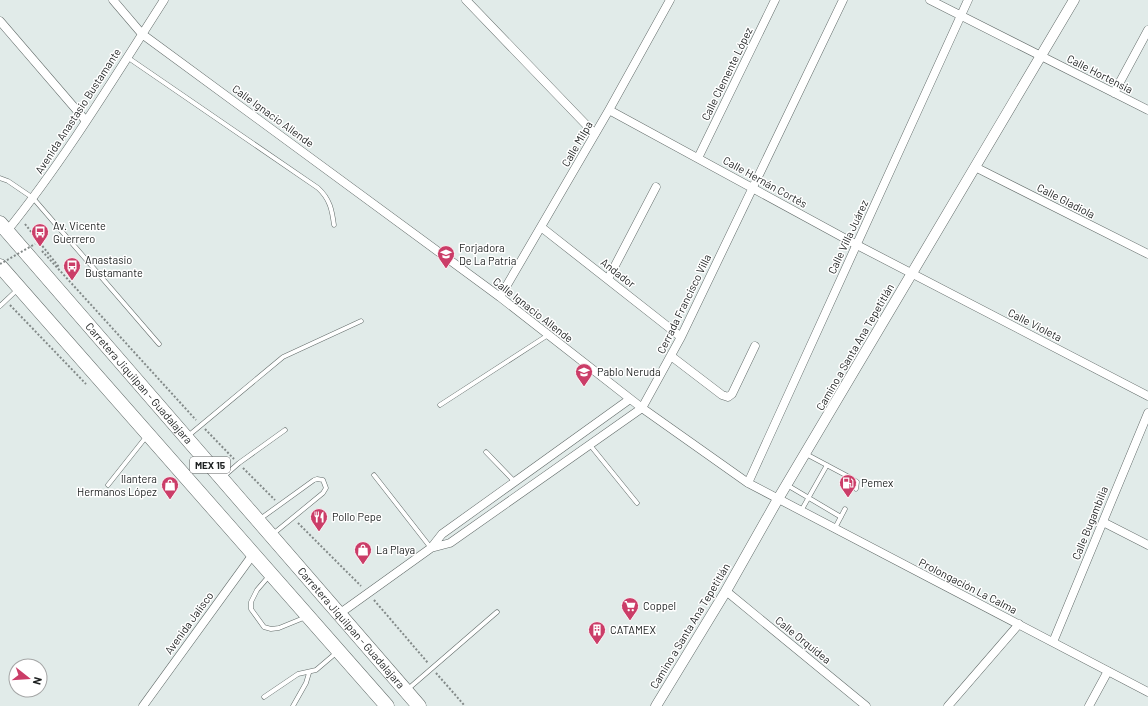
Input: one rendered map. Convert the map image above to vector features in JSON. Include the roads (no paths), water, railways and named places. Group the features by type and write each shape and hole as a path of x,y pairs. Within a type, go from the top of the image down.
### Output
{"highway":[{"name":"Carretera Jiquilpan - Guadalajara","path":"4,227 419,706"},
{"name":"MEX 15","path":"1,269 20,287 149,433 387,706"}],"street":[{"name":"Calle Ignacio Allende","path":"113,0 142,34 500,297 642,408 748,483 778,499"},
{"name":"Avenida Anastasio Bustamante","path":"4,227 19,217 33,198 86,121 164,0"},
{"path":"466,0 595,134"},
{"name":"Calle Milpa","path":"500,297 609,110 670,0"},
{"name":"Calle Clemente López","path":"698,158 775,0"},
{"name":"Cerrada Francisco Villa","path":"431,548 450,543 642,408 681,337 843,0"},
{"name":"Calle Hortensia","path":"930,0 1148,110"},
{"name":"Calle Villa Juárez","path":"748,483 968,0"},
{"name":"Camino a Santa Ana Tepetitlán","path":"656,706 726,591 778,499 1074,0"},
{"path":"0,21 86,121"},
{"path":"1114,93 1148,30"},
{"name":"Calle Hernán Cortés","path":"609,110 857,245 912,273"},
{"name":"Calle Gladiola","path":"975,167 1148,254"},
{"path":"608,279 656,187"},
{"name":"Andador","path":"541,227 681,337"},
{"name":"Calle Violeta","path":"912,273 1148,396"},
{"path":"671,356 722,395 728,397 732,394 755,346"},
{"name":"Cerrada Francisco Villa","path":"339,614 431,548 442,534 630,399"},
{"name":"Calle Bugambilia","path":"1053,642 1148,413"},
{"name":"Prolongación La Calma","path":"778,499 1148,692"},
{"path":"1103,522 1148,546"},
{"name":"Avenida Jalisco","path":"143,706 254,553"},
{"name":"Calle Orquídea","path":"726,591 866,706"},
{"path":"948,706 1019,624"},
{"path":"1089,706 1108,671"}],"lane":[{"path":"127,57 318,188 327,197 332,210 334,225"},
{"path":"0,178 8,181 33,198 159,344"},
{"path":"0,306 20,287"},
{"path":"187,438 283,356 361,321"},
{"path":"440,405 548,335"},
{"path":"222,479 239,463 285,430"},
{"path":"108,485 149,433"},
{"path":"590,445 637,503"},
{"path":"486,452 515,482"},
{"path":"806,454 857,482 856,489"},
{"path":"801,511 827,465"},
{"path":"374,475 431,548"},
{"path":"258,520 317,479 323,480 326,488 324,493 271,536"},
{"path":"787,485 841,517"},
{"path":"835,529 845,509"},
{"path":"272,573 257,590 251,602 252,609 264,627 271,629 278,628 300,621 308,615"},
{"path":"406,691 431,667 497,612"},
{"path":"264,697 298,674 309,673 316,670 339,651"},
{"path":"293,706 306,683 309,673"}],"place":[{"name":"Av. Vicente Guerrero","path":"40,247"},
{"name":"Forjadora De La Patria","path":"446,269"},
{"name":"Anastasio Bustamante","path":"72,281"},
{"name":"Pablo Neruda","path":"584,387"},
{"name":"Pemex","path":"848,498"},
{"name":"llantera Hermanos López","path":"170,500"},
{"name":"Pollo Pepe","path":"319,532"},
{"name":"La Playa","path":"363,565"},
{"name":"Coppel","path":"630,621"},
{"name":"CATAMEX","path":"597,645"}]}
